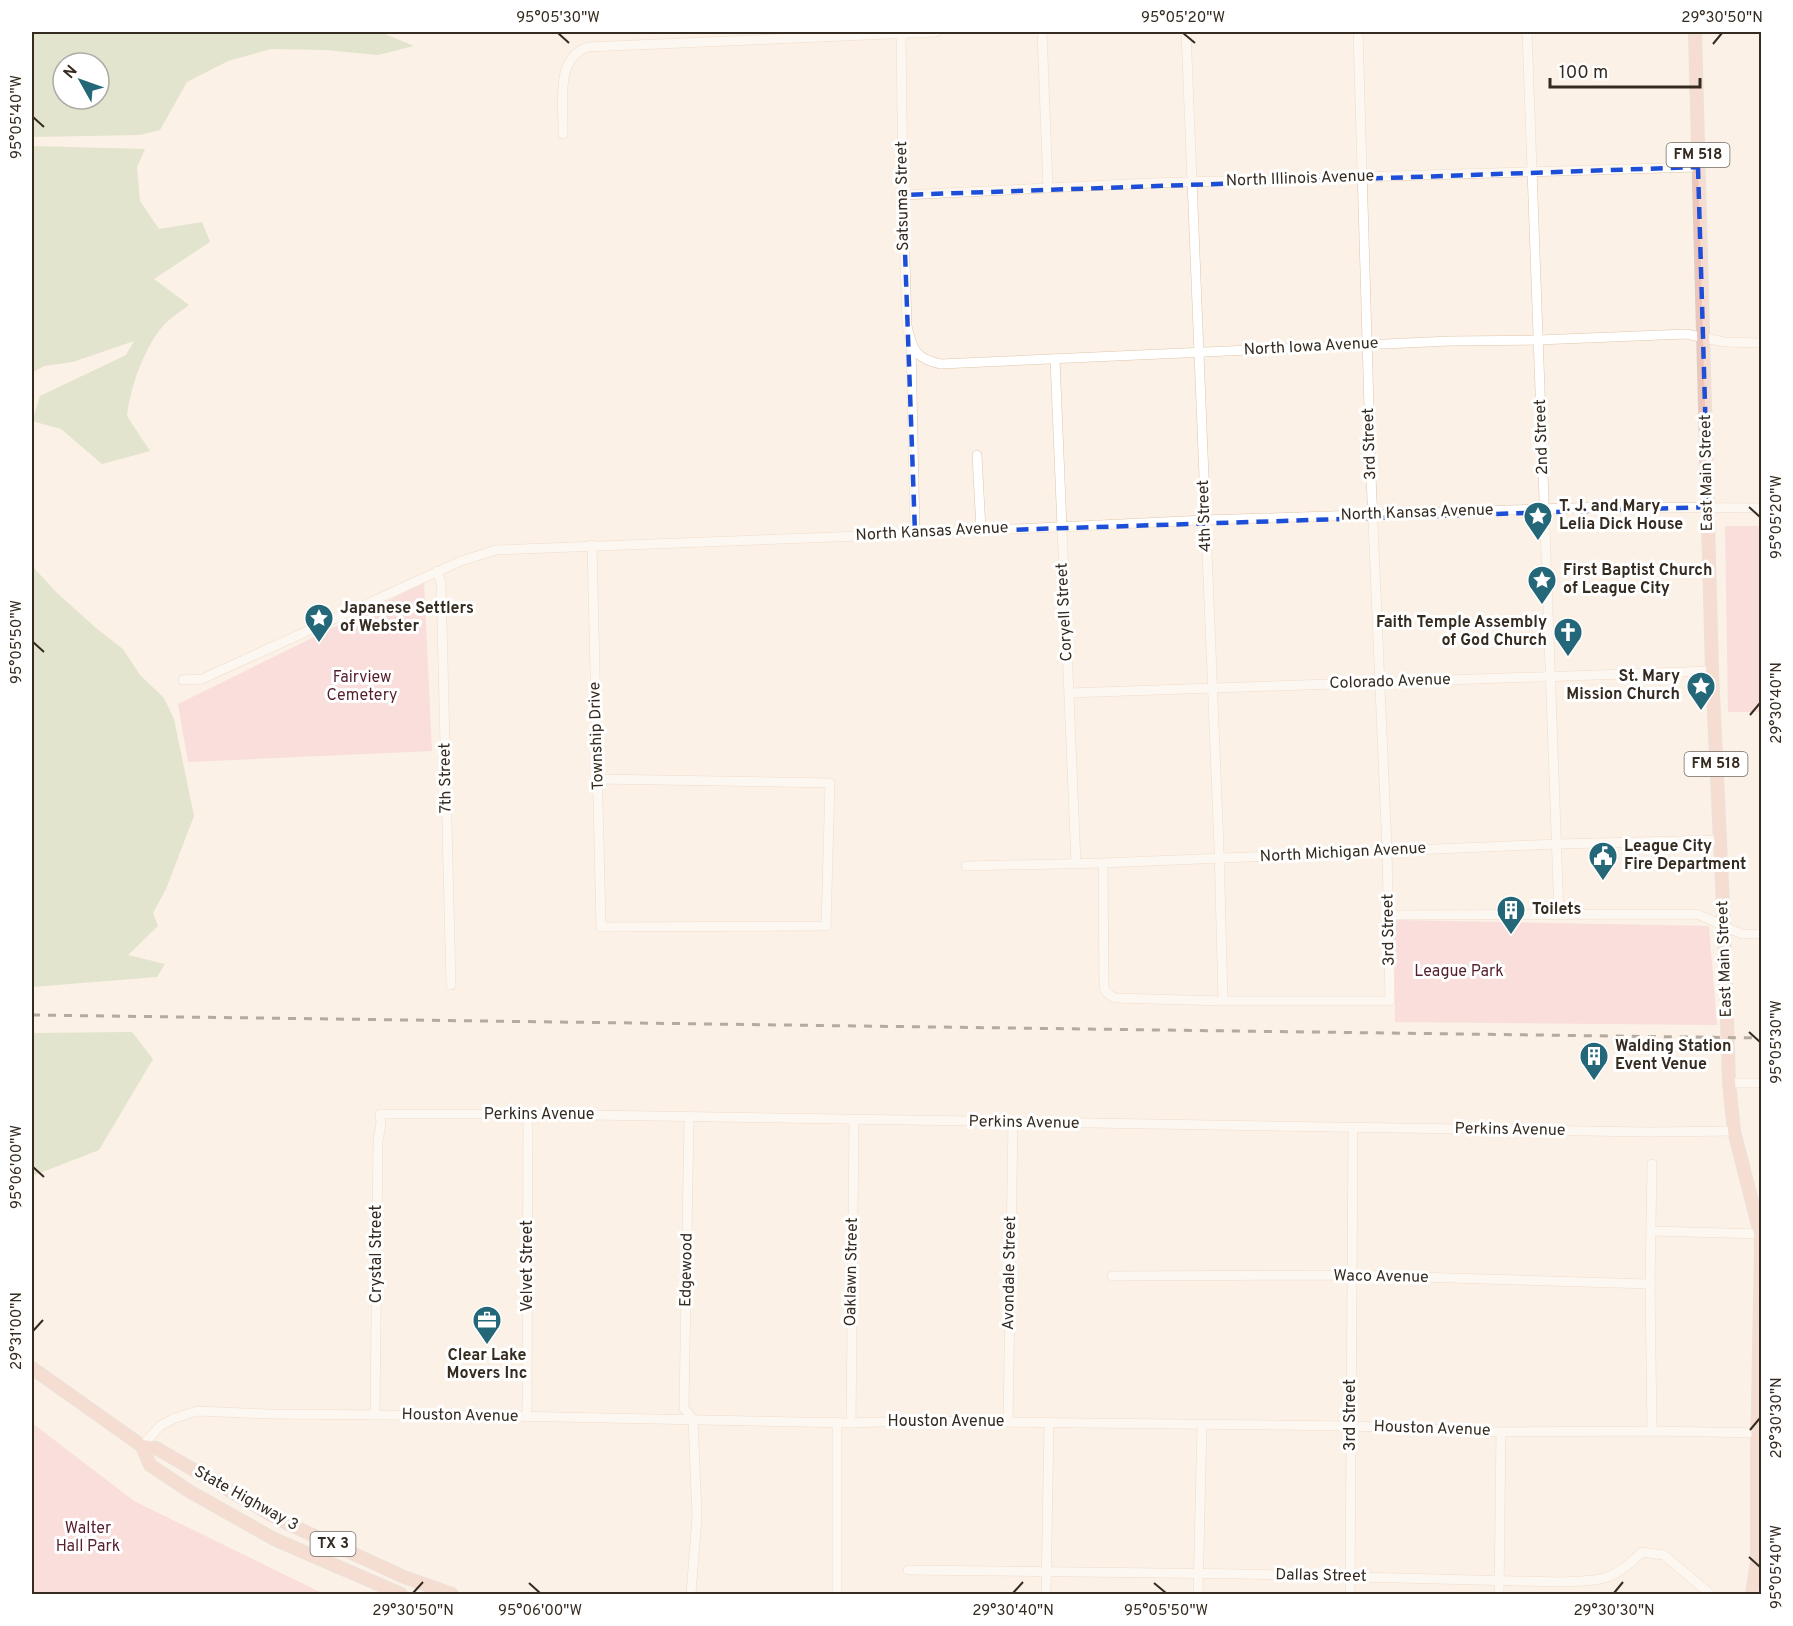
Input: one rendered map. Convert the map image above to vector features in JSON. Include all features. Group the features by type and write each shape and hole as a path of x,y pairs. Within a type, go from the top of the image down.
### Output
{"main road":[{"name":"East Main Street","path":"1695,32 1712,671 1729,1083 1734,1131 1761,1234 1757,1562 1752,1594"},
{"name":"State Highway 3","path":"32,1368 142,1446 156,1448 282,1521 404,1577 452,1594"},
{"name":"State Highway 3","path":"142,1446 150,1465 189,1491 274,1539 401,1594"}],"street":[{"path":"563,134 564,73 573,56 579,50 588,47 936,32"},
{"path":"1042,32 1048,188"},
{"name":"4th Street","path":"1186,32 1219,858 1222,1001"},
{"name":"3rd Street","path":"1222,1001 1390,1001 1387,850 1373,515 1358,32"},
{"name":"2nd Street","path":"1527,32 1559,914"},
{"name":"Satsuma Street","path":"901,33 907,326 911,345 919,356"},
{"name":"North Illinois Avenue","path":"903,195 1192,182 1698,167"},
{"name":"North Iowa Avenue","path":"919,356 927,361 941,364 1367,345 1686,334 1724,342 1761,342"},
{"path":"911,345 915,533"},
{"name":"Coryell Street","path":"1055,359 1076,864"},
{"path":"977,455 981,530"},
{"name":"North Kansas Avenue","path":"183,680 202,679 437,571 481,553 496,550 1206,520 1544,509 1761,508"},
{"name":"Township Drive","path":"592,545 601,927 826,926 830,783 598,780"},
{"name":"7th Street","path":"437,571 441,583 451,985"},
{"name":"Colorado Avenue","path":"1069,693 1712,671"},
{"name":"North Michigan Avenue","path":"966,866 1103,864 1387,850 1719,840"},
{"path":"1103,864 1104,987 1109,995 1115,998 1222,1001"},
{"path":"1389,915 1697,914 1742,934 1761,934"},
{"path":"1729,1083 1761,1083"},
{"name":"Perkins Avenue","path":"400,1113 1649,1132 1734,1131"},
{"name":"Crystal Street","path":"375,1415 380,1114 400,1113"},
{"name":"Velvet Street","path":"527,1417 528,1114"},
{"name":"Edgewood","path":"689,1118 684,1408 693,1419 696,1517 691,1594"},
{"name":"Oaklawn Street","path":"851,1423 854,1121"},
{"name":"Avondale Street","path":"1008,1422 1013,1123"},
{"name":"3rd Street","path":"1350,1594 1353,1127"},
{"path":"1652,1164 1650,1284 1652,1431"},
{"path":"1651,1231 1761,1234"},
{"name":"Waco Avenue","path":"1112,1276 1352,1275 1650,1284"},
{"name":"Houston Avenue","path":"142,1446 160,1426 175,1418 197,1412 851,1423 912,1421 1351,1426 1501,1432 1759,1433"},
{"path":"837,1422 837,1594"},
{"path":"1046,1594 1049,1423"},
{"path":"1198,1594 1202,1425"},
{"path":"1499,1594 1501,1432"},
{"name":"Dallas Street","path":"908,1570 1560,1582 1598,1580 1615,1576 1642,1552 1664,1555 1710,1594"}],"highlighted area":[{"path":"1698,167 1708,507 915,533 903,195"}],"green space":[{"path":"1725,526 1761,526 1761,712 1728,712"},
{"name":"Fairview Cemetery","path":"424,583 432,751 188,762 178,704"},
{"name":"League Park","path":"1394,920 1709,926 1717,1025 1395,1022"},
{"name":"Walter Hall Park","path":"32,1423 134,1501 324,1594 32,1594"}],"shaded area":[{"path":"32,32 380,32 414,46 378,55 324,50 271,49 228,61 187,82 160,130 140,135 32,137"},
{"path":"32,146 145,149 137,167 140,201 159,229 202,222 210,242 154,279 189,305 169,320 156,335 144,357 131,393 127,416 150,451 102,464 61,429 32,421 40,396 126,355 134,341 73,362 44,366 32,373"},
{"path":"32,566 57,593 123,649 140,675 164,698 174,719 194,816 166,889 153,913 158,926 128,955 165,964 157,977 32,987"},
{"path":"132,1032 153,1059 99,1150 32,1176 32,1033"}],"railway":[{"path":"32,1015 1762,1038"}],"place":[{"name":"T. J. and Mary Lelia Dick House","path":"1538,542"},
{"name":"First Baptist Church of League City","path":"1542,606"},
{"name":"Japanese Settlers of Webster","path":"319,644"},
{"name":"Faith Temple Assembly of God Church","path":"1568,658"},
{"name":"St. Mary Mission Church","path":"1701,712"},
{"name":"League City Fire Department","path":"1603,882"},
{"name":"Toilets","path":"1511,936"},
{"name":"Walding Station Event Venue","path":"1594,1082"},
{"name":"Clear Lake Movers Inc","path":"487,1346"}]}
